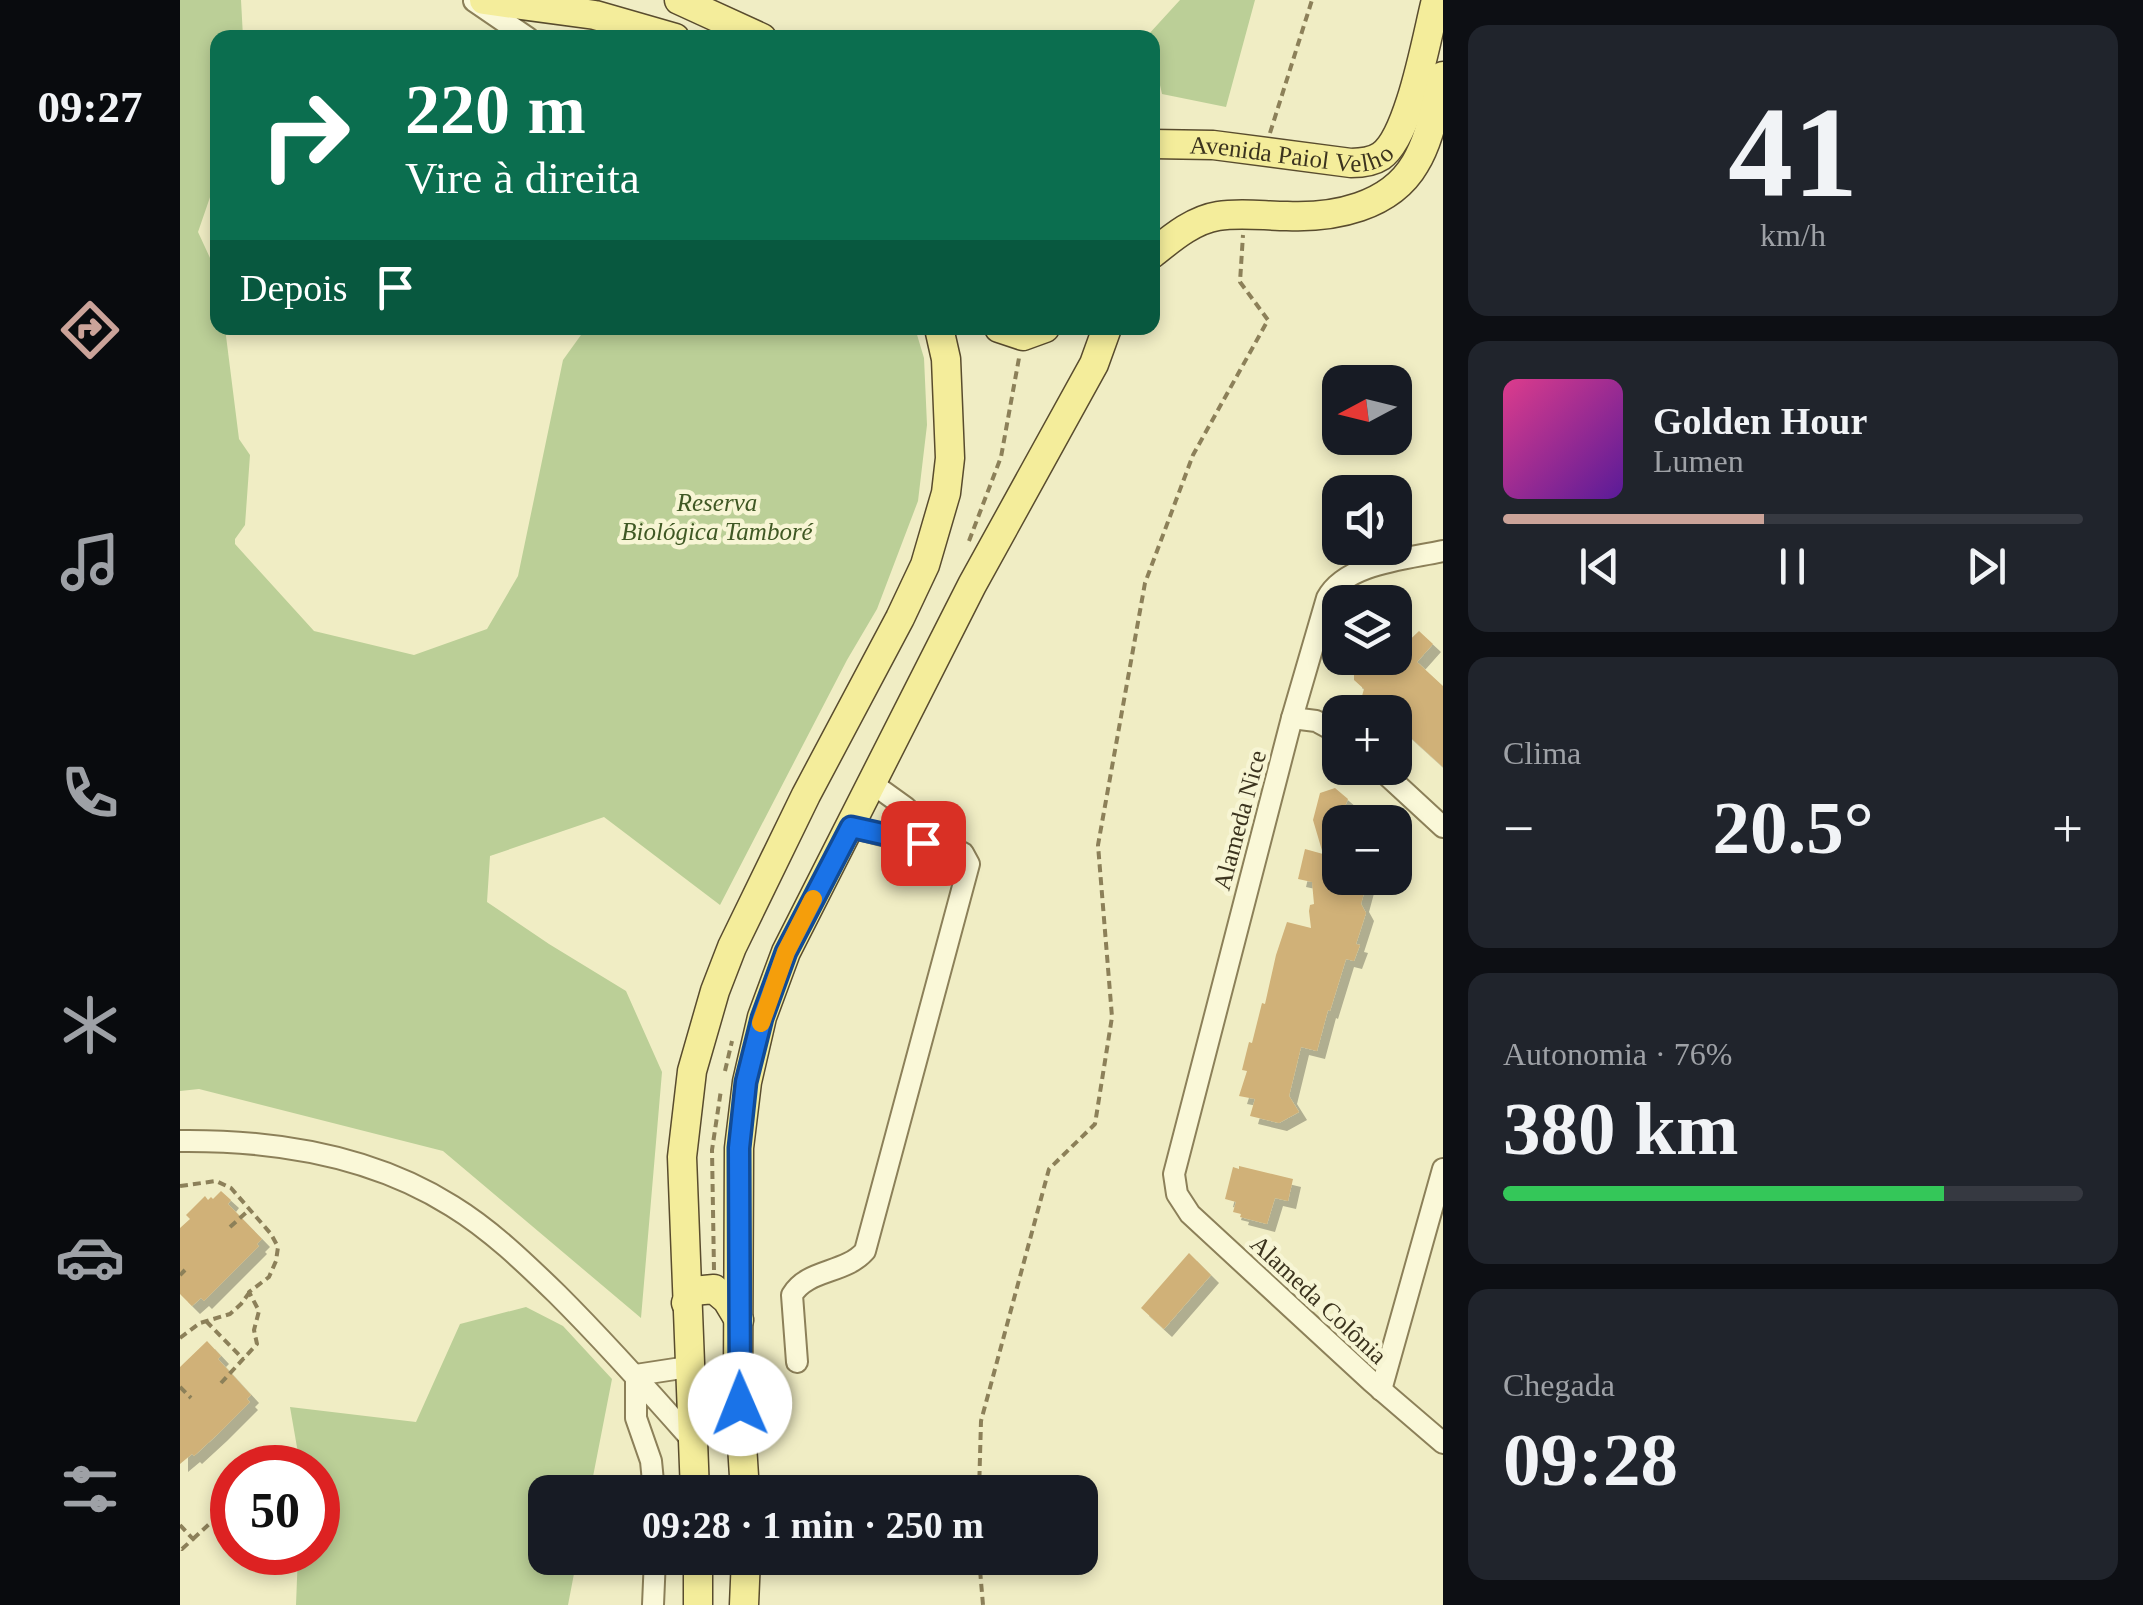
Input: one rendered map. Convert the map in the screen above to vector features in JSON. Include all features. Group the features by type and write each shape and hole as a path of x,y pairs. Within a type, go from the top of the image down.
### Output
{"main road":[{"path":"484,0 604,28"},
{"path":"680,0 745,30"},
{"name":"Avenida Paiol Velho","path":"1160,144 1213,145 1351,163 1380,157 1400,133 1436,0"},
{"name":"Avenida Paiol Velho","path":"1160,248 1193,224 1218,216 1342,213 1374,201 1399,185 1414,166 1425,144 1443,76"},
{"path":"694,1475 682,1157 692,1072 714,991 732,948 806,795 926,565 946,492 950,458 946,360 941,335"},
{"path":"743,1475 738,1382 739,1148 746,1082 762,1018 786,952 972,584 1094,364 1104,335"},
{"path":"686,1303 692,1291 714,1289 727,1300 739,1320"},
{"path":"698,1575 698,1605"},
{"path":"744,1605 745,1575"}],"street":[{"path":"473,0 516,30"},
{"name":"Alameda Nice","path":"1174,1182 1292,718 1318,622 1333,586 1352,573 1443,551"},
{"path":"1292,718 1322,724"},
{"path":"873,784 905,807 947,847"},
{"path":"1397,785 1443,827"},
{"path":"797,1362 792,1296 797,1286 856,1262 865,1251 970,864 963,853 947,847 851,827"},
{"path":"180,1141 252,1143 308,1150 390,1176 450,1204 511,1250 636,1375 692,1440"},
{"path":"1381,1390 1443,1169"},
{"name":"Alameda Colônia","path":"1174,1182 1184,1208 1443,1443"},
{"path":"636,1375 688,1367"},
{"path":"636,1375 634,1410 652,1475"},
{"path":"652,1605 654,1575"}],"path":[{"path":"1264,152 1312,0"},
{"path":"979,1475 981,1421 1048,1169 1095,1124 1112,1017 1098,846 1145,582 1193,454 1268,320 1240,282 1244,215"},
{"path":"180,1186 216,1181 232,1188 278,1246 268,1276 241,1304 230,1314 206,1321 180,1338"},
{"path":"230,1227 249,1210"},
{"path":"180,1275 185,1270"},
{"path":"221,1383 257,1344 254,1330 258,1306 249,1292"},
{"path":"206,1321 243,1359"},
{"path":"180,1387 191,1398"},
{"path":"180,1547 182,1550 210,1523"},
{"path":"181,1528 193,1539"},
{"path":"980,1575 983,1605"}],"green space":[{"name":"Reserva Biológica Tamboré","path":"180,0 241,0 243,30 210,30 210,197 198,232 210,258 210,335 226,335 239,439 250,455 245,525 235,544 314,631 414,655 487,629 518,576 563,360 581,335 917,335 924,358 927,425 918,501 877,609 720,905 604,817 490,856 487,902 626,991 662,1072 641,1318 443,1151 199,1089 180,1091"},
{"path":"1180,0 1255,0 1226,107 1162,94 1160,30 1153,30"},
{"path":"526,1307 563,1326 612,1379 593,1475 528,1475 528,1575 574,1575 568,1605 296,1605 297,1575 340,1575 340,1445 297,1445 290,1407 416,1422 460,1324"}],"building":[{"path":"1419,631 1433,644 1417,662 1443,686 1443,767 1412,739 1412,695 1362,695 1364,689 1354,680 1354,675 1412,675 1412,638"},
{"path":"1335,788 1348,799 1346,805 1322,805 1322,851 1313,820 1320,793"},
{"path":"1305,849 1322,854 1322,895 1363,895 1361,904 1366,913 1356,944 1360,945 1354,961 1346,959 1317,1051 1301,1047 1289,1096 1299,1112 1279,1123 1250,1116 1255,1099 1239,1096 1247,1071 1242,1070 1249,1042 1252,1043 1262,1003 1265,1004 1287,922 1311,928 1312,882 1298,879"},
{"path":"1233,1167 1293,1179 1288,1201 1275,1198 1267,1224 1240,1217 1241,1214 1233,1212 1236,1202 1225,1199"},
{"path":"221,1191 231,1200 228,1204 262,1239 204,1301 201,1298 192,1306 180,1294 180,1228 190,1219 186,1215 205,1196 213,1199"},
{"path":"1189,1253 1211,1275 1164,1329 1141,1308"},
{"path":"207,1341 251,1395 247,1399 250,1402 194,1456 180,1464 180,1367"}],"slow traffic":[{"path":"761,1023 786,952 813,899"}],"route":[{"path":"740,1404 739,1148 746,1082 762,1018 786,952 851,827 923,843"}]}
